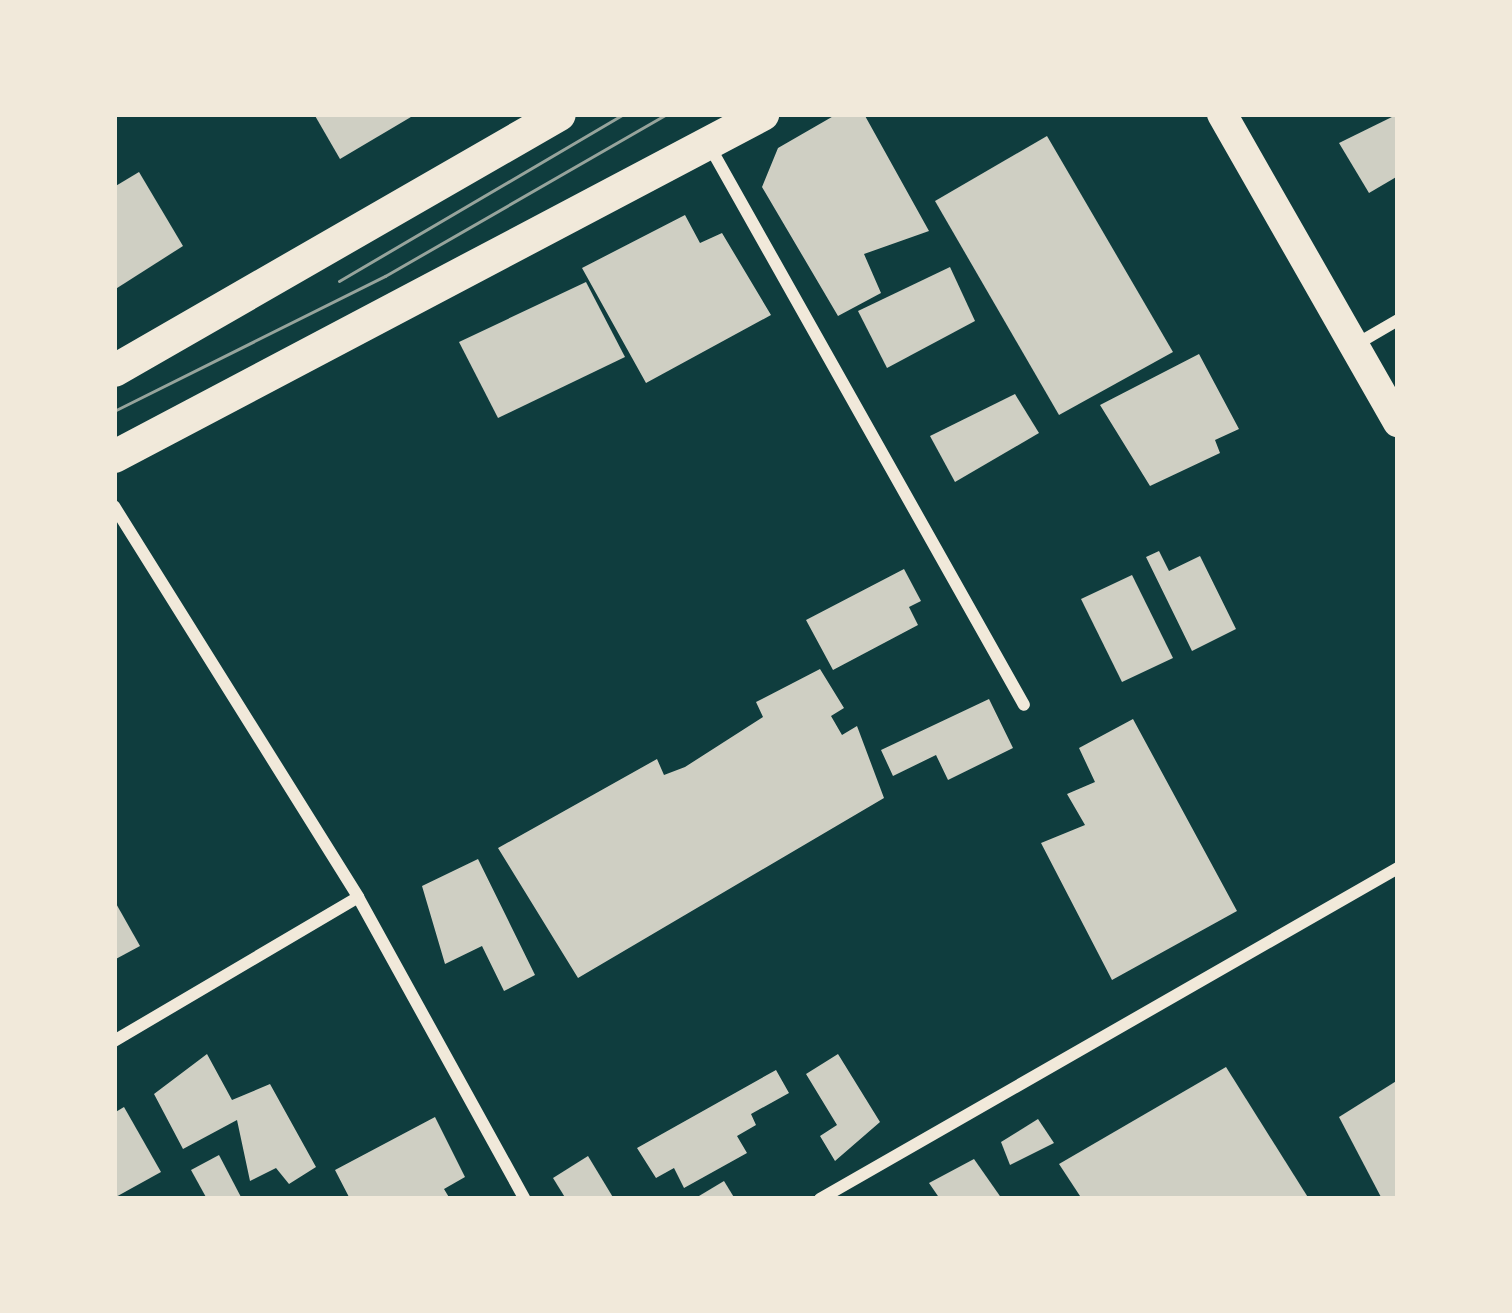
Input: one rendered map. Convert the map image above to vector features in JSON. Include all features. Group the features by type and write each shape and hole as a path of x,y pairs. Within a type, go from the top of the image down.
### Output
{"highway":[{"path":"114,370 559,114"},
{"path":"114,456 710,146 762,114"}],"main road":[{"path":"1222,114 1398,422"}],"street":[{"path":"710,146 1024,705"},
{"path":"1354,346 1398,320"},
{"path":"114,506 358,897 525,1199"},
{"path":"820,1199 1398,868"},
{"path":"114,1041 358,897"}],"building":[{"path":"314,114 416,114 340,159"},
{"path":"837,114 864,114 929,231 864,254 881,293 838,316 762,187 778,148"},
{"path":"1398,114 1398,176 1369,193 1339,143"},
{"path":"1047,136 1173,352 1059,415 935,201"},
{"path":"139,172 183,246 114,290 114,187"},
{"path":"685,215 700,243 722,233 771,315 646,383 582,268"},
{"path":"950,267 975,321 887,368 858,311"},
{"path":"586,282 625,357 498,418 459,342"},
{"path":"1199,354 1239,429 1215,440 1220,453 1150,486 1100,405"},
{"path":"1015,394 1039,433 955,482 930,436"},
{"path":"1159,551 1169,571 1200,556 1236,629 1192,651 1146,557"},
{"path":"904,569 921,601 909,607 918,625 833,670 806,620"},
{"path":"1132,575 1173,658 1122,682 1081,599"},
{"path":"820,669 844,708 831,716 842,735 857,726 884,798 578,978 498,848 657,759 664,775 685,767 763,717 756,702"},
{"path":"989,699 1013,748 948,780 936,755 893,776 881,750"},
{"path":"1133,719 1237,911 1112,980 1041,843 1085,825 1067,794 1095,782 1079,748"},
{"path":"478,859 535,975 504,991 482,946 445,964 422,886"},
{"path":"114,900 140,946 114,960"},
{"path":"207,1054 232,1100 270,1084 316,1167 289,1184 276,1168 250,1181 237,1120 183,1149 154,1094"},
{"path":"838,1054 880,1122 835,1161 820,1136 837,1125 806,1074"},
{"path":"1226,1067 1309,1199 1082,1199 1059,1164"},
{"path":"776,1070 789,1093 751,1114 756,1125 737,1136 747,1153 684,1188 674,1168 656,1178 637,1148"},
{"path":"1398,1080 1398,1199 1382,1199 1339,1117"},
{"path":"124,1107 161,1172 114,1198 114,1113"},
{"path":"435,1117 465,1177 444,1189 450,1199 350,1199 335,1170"},
{"path":"1038,1119 1054,1143 1010,1165 1001,1142"},
{"path":"219,1155 242,1199 207,1199 191,1170"},
{"path":"588,1156 614,1199 566,1199 553,1178"},
{"path":"974,1159 1002,1199 940,1199 929,1183"},
{"path":"724,1181 735,1199 694,1199"}],"tram line":[{"path":"339,281 624,114"},
{"path":"114,411 385,276 667,114"}]}
